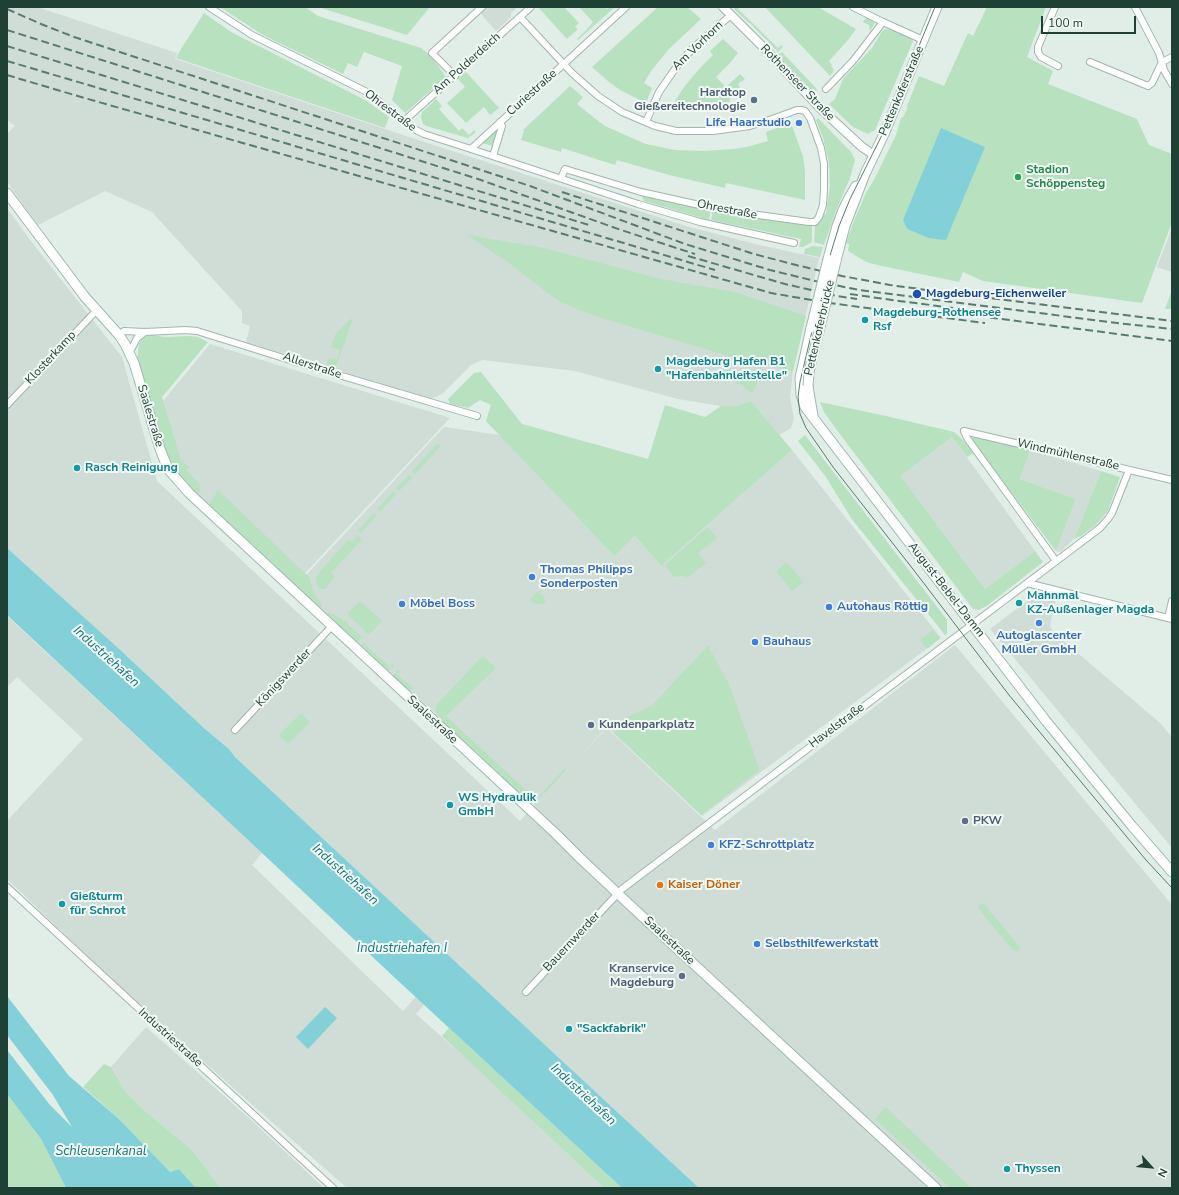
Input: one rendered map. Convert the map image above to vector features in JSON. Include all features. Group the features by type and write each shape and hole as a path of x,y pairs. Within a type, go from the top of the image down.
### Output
{"main road":[{"name":"Pettenkoferstraße","path":"832,260 835,233 843,210 865,174 874,155 937,7"},
{"name":"Saalestraße","path":"7,193 96,311 119,335 134,363 160,449 168,469 189,493 936,1188"},
{"name":"Pettenkoferbrücke","path":"805,396 801,370 832,260"},
{"name":"August-Bebel-Damm","path":"805,396 805,407 813,418 1046,721 1137,832 1172,872"}],"street":[{"name":"Ohrestraße","path":"209,7 252,35 369,93 417,132 638,204 700,222 794,243"},
{"path":"455,76 432,53 482,7"},
{"name":"Am Polderdeich","path":"404,121 531,7"},
{"name":"Curiestraße","path":"471,149 626,7"},
{"name":"Rothenseer Straße","path":"723,7 821,109 862,147 874,155"},
{"path":"853,7 923,40"},
{"path":"1055,7 1038,46 1038,52 1041,56 1058,66"},
{"path":"1135,7 1159,53 1172,84"},
{"name":"Am Vorhorn","path":"646,122 659,92 677,66 694,48 731,15"},
{"name":"Curiestraße","path":"520,17 564,64"},
{"path":"826,89 853,61 883,22"},
{"path":"1090,62 1148,86 1152,83 1162,62 1172,57"},
{"path":"564,64 581,82 604,100 622,112 646,122"},
{"name":"Rothenseer Straße","path":"646,122 676,131 713,131 750,126 798,110 805,111 810,118 821,148 825,177 822,209 818,219 814,222"},
{"name":"Curiestraße","path":"493,156 502,126 500,122"},
{"name":"Ohrestraße","path":"561,178 565,169 641,192 722,210 814,222"},
{"path":"638,204 641,192"},
{"name":"Klosterkamp","path":"7,405 96,311"},
{"name":"Allerstraße","path":"119,335 124,331 145,332 186,330 201,332 477,416"},
{"path":"128,350 132,348 138,338 145,332"},
{"name":"Windmühlenstraße","path":"1056,561 967,438 964,431 1172,480"},
{"name":"Havelstraße","path":"618,892 1094,532 1108,520 1129,470"},
{"path":"1027,583 1170,619 1172,601"},
{"name":"Königswerder","path":"235,730 332,626"},
{"name":"Industriestraße","path":"7,887 333,1188"},
{"name":"Bauernwerder","path":"526,992 618,892"}],"shaded area":[{"path":"7,7 37,7 177,53 175,59 415,139 686,226 759,245 819,258 793,371 790,397 794,418 791,428 779,435 751,401 736,406 721,406 678,399 575,371 482,360 471,365 442,394 431,399 246,342 250,326 242,323 242,311 152,212 105,191 38,225 7,182 7,134 15,126 7,120"},
{"path":"485,7 517,7 511,13 511,17 496,31 479,12"},
{"path":"7,208 30,240 122,357 157,481 520,821 535,804 296,586 444,427 500,435 613,555 635,536 661,566 792,450 941,638 702,816 607,727 575,761 607,728 715,830 955,645 1172,905 1172,1188 699,1188 235,757 229,749 205,729 7,548"},
{"path":"1172,228 1172,272 1157,267"},
{"path":"210,344 450,418 295,584 194,491 155,411"},
{"path":"952,437 1035,551 985,589 901,476"},
{"path":"1030,450 1101,471 1074,539 1060,552 1056,551 1076,499 1020,479"},
{"path":"1035,595 1056,598 1050,625 1053,632 1159,722 1172,737 1172,848 990,629"},
{"path":"7,616 262,853 252,865 403,1011 421,991 429,999 416,1014 478,1069 604,1188 347,1188 131,998 7,879 7,821 83,739 17,677 7,687"},
{"path":"146,1027 249,1118 324,1188 221,1188 192,1150 144,1110 125,1091 111,1067"}],"green space":[{"path":"220,7 305,7 318,16 421,48 431,56 446,77 405,113 392,100 402,66 364,52 357,67 348,63 343,74 263,35"},
{"path":"318,7 430,7 407,35"},
{"path":"538,7 564,7 579,23 575,27 578,29 567,39"},
{"path":"579,7 605,7 607,9 609,7 615,7 578,40 577,39 593,22"},
{"path":"658,7 687,7 701,19 669,49 651,71 644,83 652,88 646,103 620,90 592,67"},
{"path":"735,7 739,7 738,9 778,48 781,45 783,47 778,52 734,9"},
{"path":"765,7 818,7 856,29 829,61 834,70 830,76"},
{"path":"987,7 1046,7 1027,57 1053,71 1048,84 1137,119 1149,145 1172,154 1172,222 1142,303 983,281 963,272 959,282 866,262 848,251 849,244 846,243 853,223 866,193 896,135 901,118 907,109 919,76 944,86 968,33 973,36","holes":["903,220 928,238 907,229"]},
{"path":"204,13 231,32 365,100 389,117 385,128 176,58"},
{"path":"867,18 875,23 870,31 869,25 863,22"},
{"path":"885,29 895,31 912,39 913,41 875,130 868,134 853,127 829,104 835,99 843,79 872,48 882,31"},
{"path":"723,39 738,53 716,77 726,87 740,74 745,79 738,84 740,87 732,93 727,108 700,110 674,108 675,101 684,87 713,55 710,51"},
{"path":"782,52 815,87 817,90 814,93 778,55"},
{"path":"466,72 499,108 490,115 484,107 466,123 447,103 465,87 458,79"},
{"path":"570,86 583,97 577,104 605,126 646,144 675,150 704,151 747,147 768,141 766,132 791,123 803,156 805,171 805,200 726,183 725,188 669,175 617,160 615,165 562,148 561,152 521,140 523,130"},
{"path":"436,99 442,106 439,109 459,131 462,128 469,135 474,130 476,132 468,138 423,124 421,118 422,112"},
{"path":"818,118 851,152 855,160 850,178 835,213 824,245 814,242 815,224 820,222 823,214 826,214 830,186 829,162 823,138 816,120"},
{"path":"495,131 497,133 493,146 482,143"},
{"path":"644,196 711,209 709,220 644,201 642,197"},
{"path":"713,210 763,219 812,225 812,242 803,247 799,247 801,239 711,220"},
{"path":"466,234 540,247 661,279 735,292 806,316 793,371 735,358 584,312 561,302 550,295 509,263"},
{"path":"813,246 823,247 820,257 804,254 805,249"},
{"path":"1172,290 1172,309 1165,309"},
{"path":"352,318 335,370 331,369 326,365 329,358 337,360 340,350 331,347 335,335"},
{"path":"150,335 165,337 198,337 208,342 162,397 181,460 189,467 186,470 199,483 201,488 194,493 171,465 165,451 137,359 139,344 143,337"},
{"path":"718,369 758,374 755,389 752,393"},
{"path":"481,372 522,424 648,459 665,405 705,417 721,406 736,406 751,401 792,450 661,566 635,536 614,556 486,421 491,405 480,400 468,408 450,404 448,399 474,373"},
{"path":"820,402 954,432 964,441 974,453 967,457 952,437 901,476 985,589 1035,551 1043,562 988,605 979,610 973,609 839,433 824,412"},
{"path":"805,435 947,620 947,634 945,635 851,518 826,477 798,441"},
{"path":"975,435 1030,450 1020,479 1076,499 1056,551 971,440"},
{"path":"438,443 441,446 415,474 412,471"},
{"path":"1101,471 1120,477 1108,511 1096,525 1081,536 1074,539"},
{"path":"409,475 412,478 399,491 396,488"},
{"path":"218,490 309,577 314,594 322,605 320,609 208,507"},
{"path":"393,492 396,494 380,512 377,509"},
{"path":"374,513 377,515 361,533 358,530"},
{"path":"708,527 717,538 698,553 706,563 687,578 684,576 674,577 665,565"},
{"path":"358,535 362,539 331,573 335,577 325,589 320,589 316,584 317,575 349,539 352,542"},
{"path":"787,562 803,582 792,591 776,571"},
{"path":"538,591 545,598 544,599 547,603 532,603 531,598"},
{"path":"360,601 382,621 369,635 347,614"},
{"path":"329,612 345,621 362,637 357,642 346,632 345,633 327,617 327,613"},
{"path":"933,630 940,638 927,649 920,640"},
{"path":"363,643 390,667 393,664 394,666 387,671 374,660 374,657 361,645"},
{"path":"708,646 729,684 759,768 758,771 701,815 614,733 622,724 622,720 652,705"},
{"path":"483,656 496,668 446,716 527,791 523,794 516,790 440,719 436,712 436,705"},
{"path":"398,670 400,671 397,674 413,688 409,692 393,676"},
{"path":"301,713 310,722 288,744 279,735"},
{"path":"565,768 565,771 545,793 538,797"},
{"path":"981,903 985,905 1019,946 1020,949 1018,951 1014,951 980,911 978,907"},
{"path":"449,1028 622,1188 604,1188 442,1036"},
{"path":"104,1064 111,1067 125,1091 144,1110 192,1150 221,1188 196,1188 179,1169 170,1172 120,1120 83,1087"},
{"path":"7,1094 41,1139 66,1188 7,1188"},
{"path":"886,1107 971,1188 950,1188 875,1119"}],"water":[{"path":"941,128 985,147 946,240 928,238 907,229 903,220"},
{"name":"Industriehafen I","path":"7,548 205,729 229,749 235,757 699,1188 622,1188 7,615"},
{"name":"Schleusenkanal","path":"7,996 69,1076 120,1120 170,1172 179,1169 196,1188 66,1188 41,1139 7,1094 7,1050 50,1105 72,1127 53,1095 7,1035"},
{"path":"325,1007 337,1018 308,1049 296,1037"}],"tram line":[{"path":"935,7 883,133 850,199 839,226 829,259 800,382 798,397 800,414 806,428 833,467 1009,695 1146,860 1172,888"}],"railway":[{"path":"7,9 74,37 530,186 685,244 770,270 859,290 1172,329"},
{"path":"7,30 478,179 621,230 695,254"},
{"path":"7,46 589,225"},
{"path":"7,61 715,270"},
{"path":"7,75 771,293 829,303 985,323"},
{"path":"562,192 754,254 842,276 890,285 1172,321"},
{"path":"688,256 785,284 857,299"},
{"path":"850,294 985,312"},
{"path":"978,316 1172,341"}],"place":[{"name":"Hardtop Gießereitechnologie","path":"754,100"},
{"name":"Life Haarstudio","path":"799,123"},
{"name":"Stadion Schöppensteg","path":"1018,177"},
{"name":"Magdeburg-Eichenweiler","path":"917,294"},
{"name":"Magdeburg-Rothensee Rsf","path":"865,320"},
{"name":"Magdeburg Hafen B1 \"Hafenbahnleitstelle\"","path":"658,369"},
{"name":"Rasch Reinigung","path":"77,468"},
{"name":"Thomas Philipps Sonderposten","path":"532,577"},
{"name":"Mahnmal KZ-Außenlager Magda","path":"1019,603"},
{"name":"Möbel Boss","path":"402,604"},
{"name":"Autohaus Röttig","path":"829,607"},
{"name":"Autoglascenter Müller GmbH","path":"1039,623"},
{"name":"Bauhaus","path":"755,642"},
{"name":"Kundenparkplatz","path":"591,725"},
{"name":"WS Hydraulik GmbH","path":"450,805"},
{"name":"PKW","path":"965,821"},
{"name":"KFZ-Schrottplatz","path":"711,845"},
{"name":"Kaiser Döner","path":"660,885"},
{"name":"Gießturm für Schrot","path":"62,904"},
{"name":"Selbsthilfewerkstatt","path":"757,944"},
{"name":"Kranservice Magdeburg","path":"682,976"},
{"name":"\"Sackfabrik\"","path":"569,1029"},
{"name":"Thyssen","path":"1007,1169"}],"water label":[{"name":"Industriehafen","path":"106,657"},
{"name":"Industriehafen","path":"345,875"},
{"name":"Industriehafen","path":"583,1095"}]}
